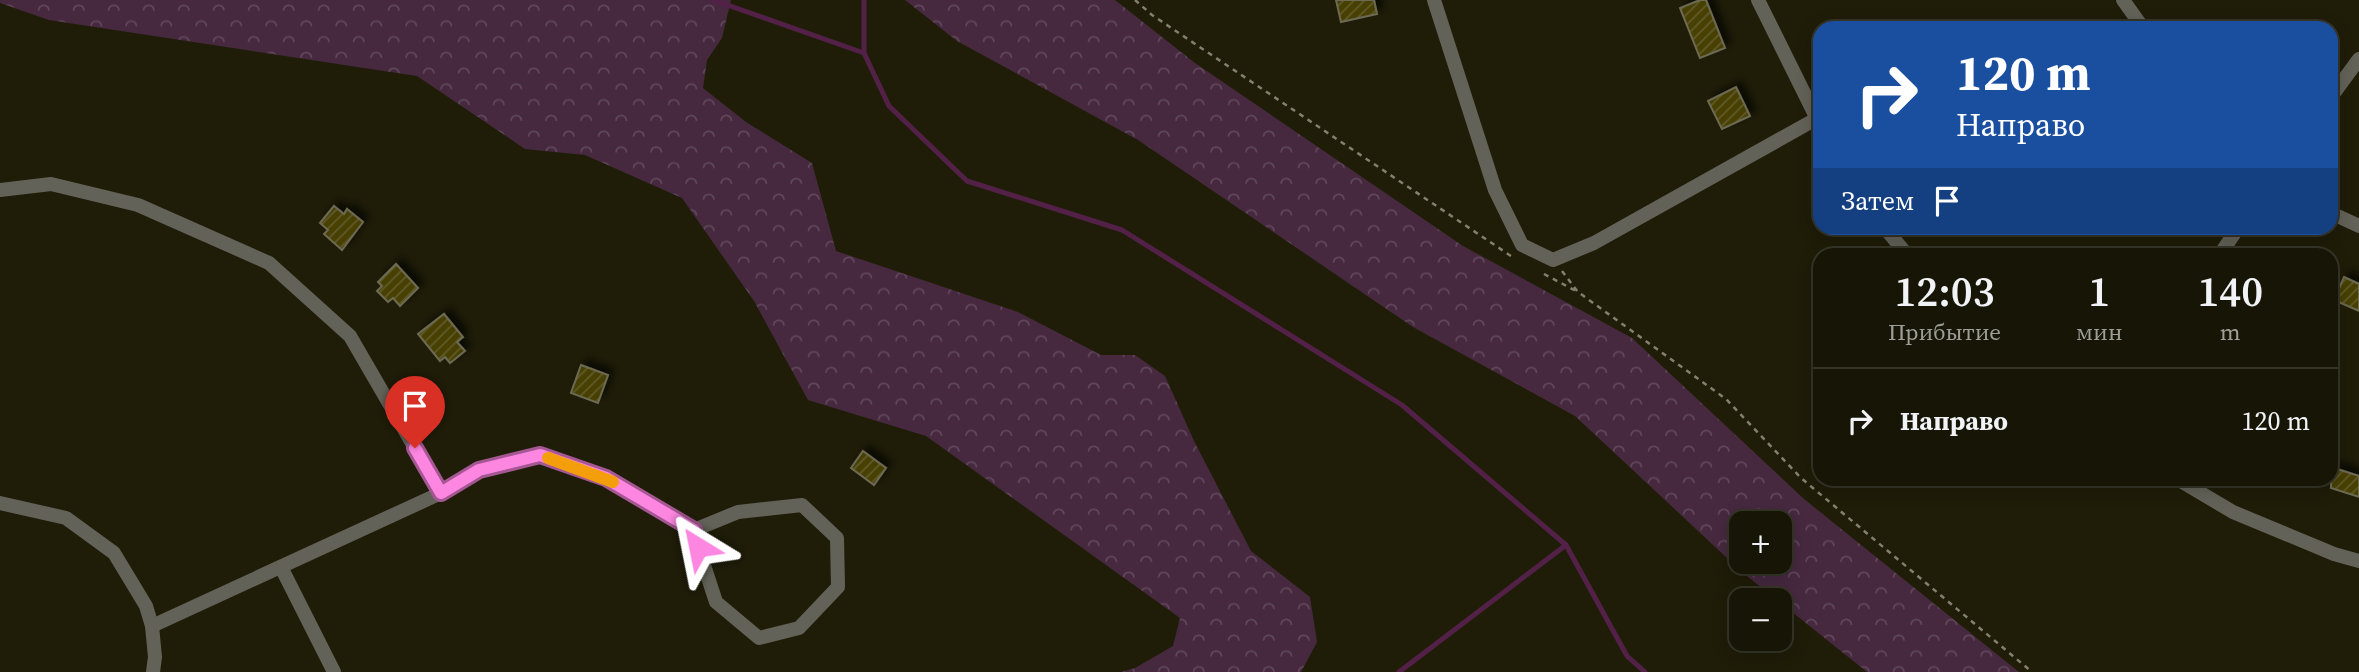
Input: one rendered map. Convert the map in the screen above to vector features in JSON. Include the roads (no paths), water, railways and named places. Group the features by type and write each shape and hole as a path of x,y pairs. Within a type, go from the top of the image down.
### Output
{"street":[{"path":"1434,0 1495,190 1522,245 1553,260 1594,243 1813,125"},
{"path":"1758,0 1813,112"},
{"path":"2123,0 2138,21"},
{"path":"2338,88 2359,59"},
{"path":"0,190 51,184 138,205 269,263 350,335 441,493"},
{"path":"2338,216 2359,226"},
{"path":"152,626 441,493 479,470 540,455 606,478 694,530 716,602 759,638 799,628 838,587 837,538 802,505 738,512 694,530"},
{"path":"2189,486 2234,512 2334,554 2359,561"},
{"path":"0,503 66,517 114,553 146,606 152,626 155,657 153,672"},
{"path":"281,567 334,672"}],"waterway":[{"path":"713,0 864,53 889,106 967,181 1122,230 1402,405 1566,545 1627,656 1645,672"},
{"path":"864,0 864,53"},
{"path":"1399,672 1566,545"}]}
